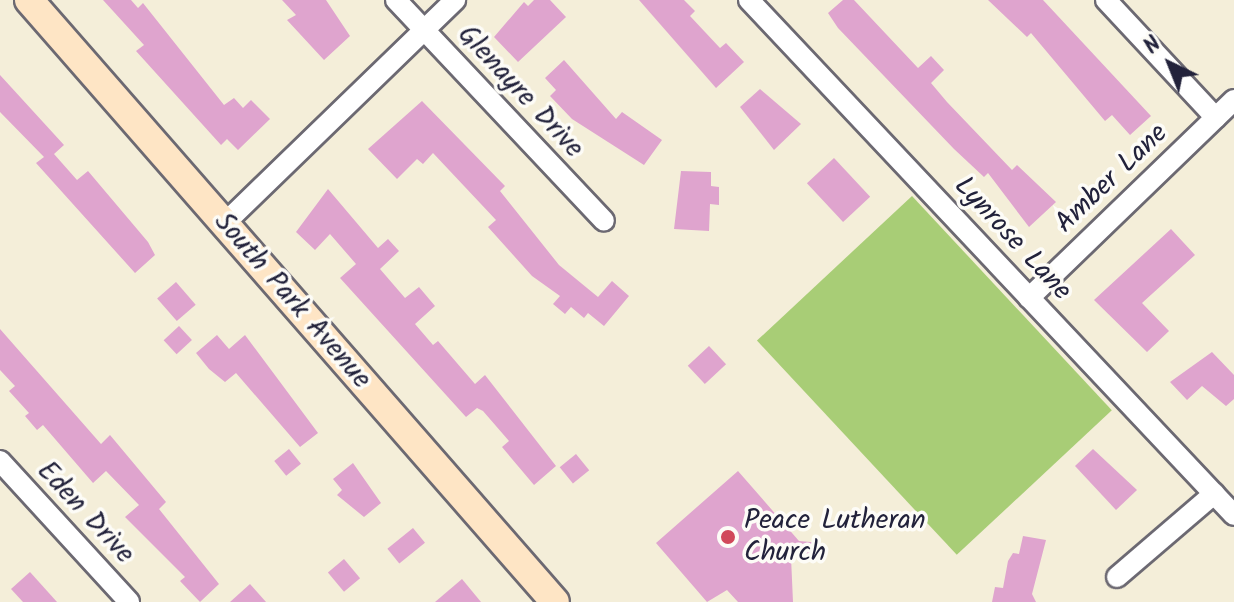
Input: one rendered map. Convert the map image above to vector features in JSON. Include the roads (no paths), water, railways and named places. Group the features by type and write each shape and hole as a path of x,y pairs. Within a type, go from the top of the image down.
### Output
{"main road":[{"name":"South Park Avenue","path":"29,0 555,602"}],"street":[{"name":"Glenayre Drive","path":"396,0 604,221"},
{"path":"224,224 455,0"},
{"name":"Lynrose Lane","path":"749,0 1234,515"},
{"path":"1106,0 1216,118"},
{"name":"Amber Lane","path":"1029,298 1234,100"},
{"name":"Eden Drive","path":"0,461 129,602"},
{"path":"1117,577 1214,494"}],"place":[{"name":"Peace Lutheran Church","path":"728,537"}]}
